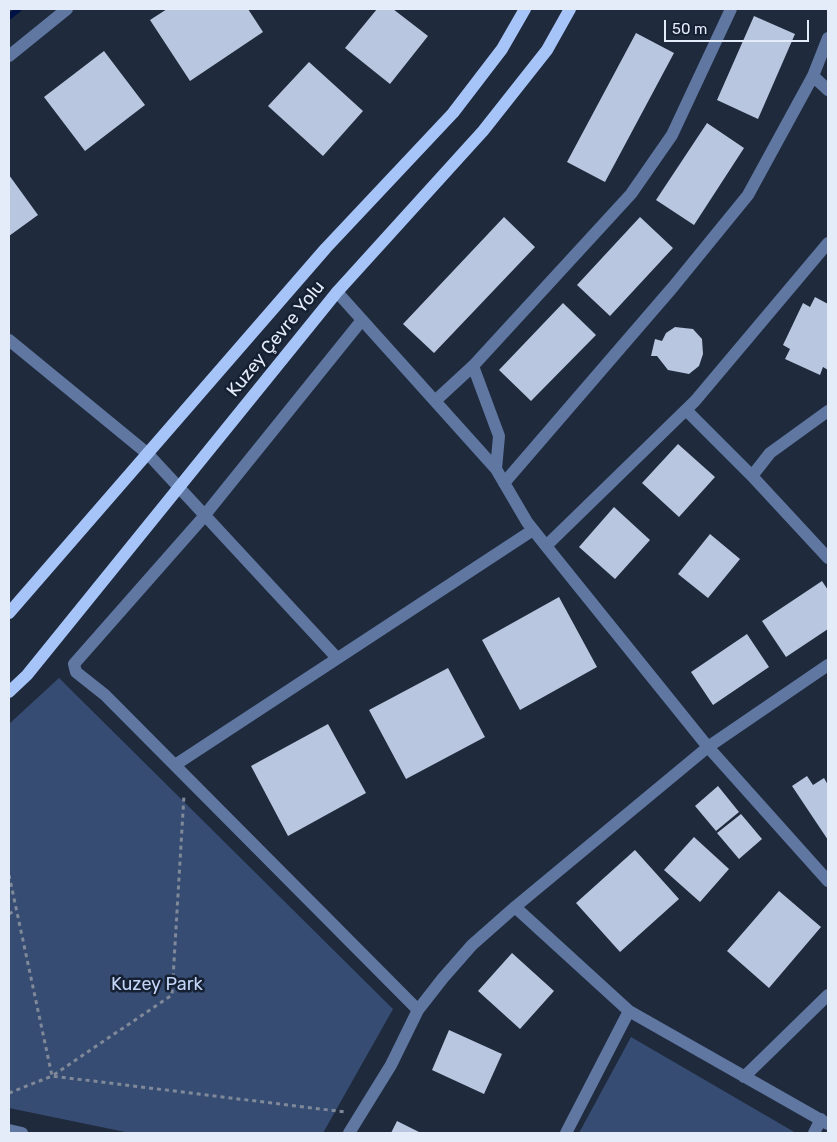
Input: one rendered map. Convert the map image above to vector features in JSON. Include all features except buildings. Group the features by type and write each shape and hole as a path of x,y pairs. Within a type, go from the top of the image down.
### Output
{"main road":[{"name":"Kuzey Çevre Yolu","path":"9,613 326,248 453,113 502,49 526,9"},
{"name":"Kuzey Çevre Yolu","path":"9,692 27,675 337,292 483,131 547,50 570,9"}],"street":[{"path":"9,56 67,9"},
{"path":"435,401 473,366 630,194 672,136 731,9"},
{"path":"504,483 674,287 748,195 813,76 828,38"},
{"path":"813,76 828,90"},
{"path":"546,546 686,410 828,243"},
{"path":"337,292 496,469 533,530 708,747 828,881"},
{"path":"362,320 206,514 74,664 76,672 105,695 175,764 418,1010"},
{"path":"9,340 148,454 206,514 337,658"},
{"path":"473,366 499,436 496,469"},
{"path":"686,410 752,476 828,558"},
{"path":"752,476 770,453 828,411"},
{"path":"175,764 533,530"},
{"path":"349,1133 390,1065 418,1010 472,945 708,747 828,665"},
{"path":"515,907 629,1011 824,1121 814,1133"},
{"path":"744,1077 828,995"},
{"path":"566,1133 629,1011"},
{"path":"9,1130 22,1133"}],"path":[{"path":"9,1093 52,1076 172,995 185,775"},
{"path":"9,874 52,1076"},
{"path":"9,914 16,910"},
{"path":"52,1076 361,1114"}],"green space":[{"name":"Kuzey Park","path":"59,678 393,1009 323,1133 130,1133 9,1108 9,724"},
{"path":"631,1037 796,1133 579,1133"}],"waterway":[{"path":"9,17 19,9"}]}
